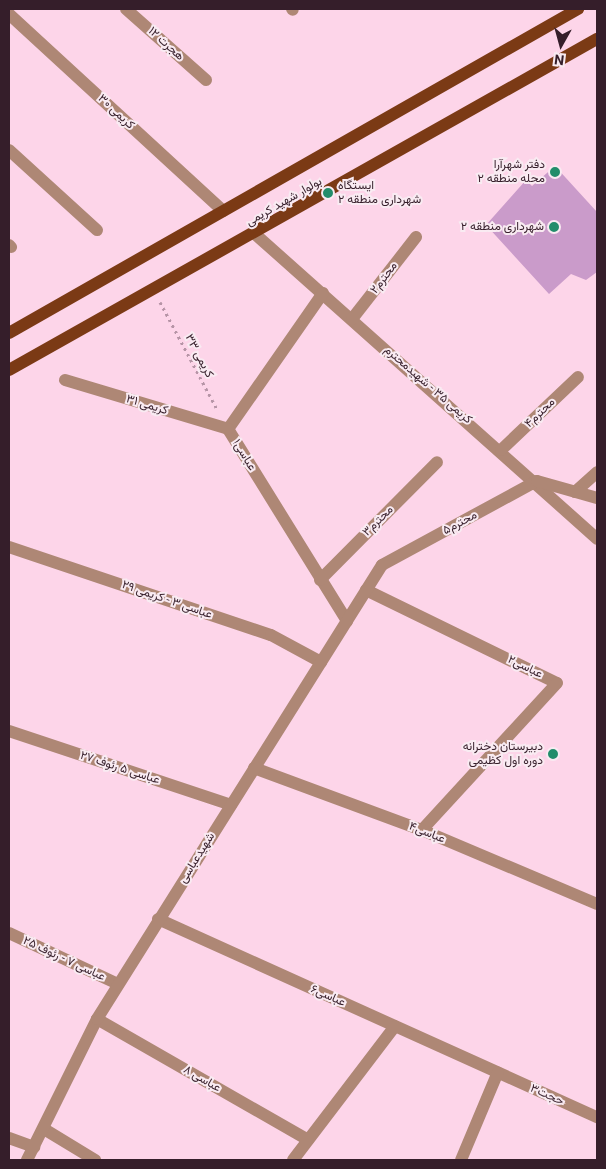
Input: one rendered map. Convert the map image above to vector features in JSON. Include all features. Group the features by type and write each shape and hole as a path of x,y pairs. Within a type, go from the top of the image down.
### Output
{"main road":[{"name":"بولوار شهید کریمی","path":"9,333 578,9"},
{"name":"بولوار شهید کریمی","path":"9,370 255,234 597,38"}],"street":[{"name":"هجرت ۱۲","path":"126,9 206,80"},
{"name":"کریمی ۳۰","path":"9,14 223,211"},
{"path":"9,150 97,230"},
{"name":"کریمی ۳۵ - شهیدمحترم","path":"255,234 537,481 597,539"},
{"name":"محترم۲","path":"352,319 416,237"},
{"name":"عباسی۱","path":"323,293 228,429 347,621"},
{"name":"محترم۴","path":"502,450 578,377"},
{"name":"کریمی ۳۱","path":"65,380 228,429"},
{"name":"محترم۳","path":"320,580 437,462"},
{"path":"575,492 597,472"},
{"path":"537,481 597,498"},
{"name":"محترم۵","path":"382,565 537,481"},
{"name":"عباسی ۳ - کریمی ۲۹","path":"9,547 270,635 321,662"},
{"name":"شهیدعباسی","path":"27,1160 97,1019 158,919 382,565"},
{"name":"عباسی۲","path":"366,590 557,684 422,830"},
{"name":"عباسی ۵ رئوف ۲۷","path":"9,731 231,805"},
{"name":"عباسی۴","path":"254,768 422,830 597,904"},
{"name":"عباسی۶","path":"158,919 498,1072"},
{"name":"عباسی ۷ - رئوف ۲۵","path":"9,933 118,984"},
{"name":"عباسی ۸","path":"97,1019 308,1140"},
{"path":"293,1160 394,1026"},
{"path":"461,1160 498,1072"},
{"name":"حجت۳","path":"498,1072 597,1117"},
{"path":"44,1128 95,1160"},
{"path":"9,1138 34,1147"}],"path":[{"name":"کریمی ۳۳","path":"153,290 228,429"}],"building":[{"path":"555,166 597,212 597,272 586,280 571,274 549,294 486,225 526,180 532,186"}],"place":[{"name":"دفتر شهرآرا محله منطقه ۲","path":"555,172"},
{"name":"ایستگاه شهرداری منطقه ۲","path":"328,193"},
{"name":"شهرداری منطقه ۲","path":"554,227"},
{"name":"دبیرستان دخترانه دوره اول کظیمی","path":"553,754"}]}
